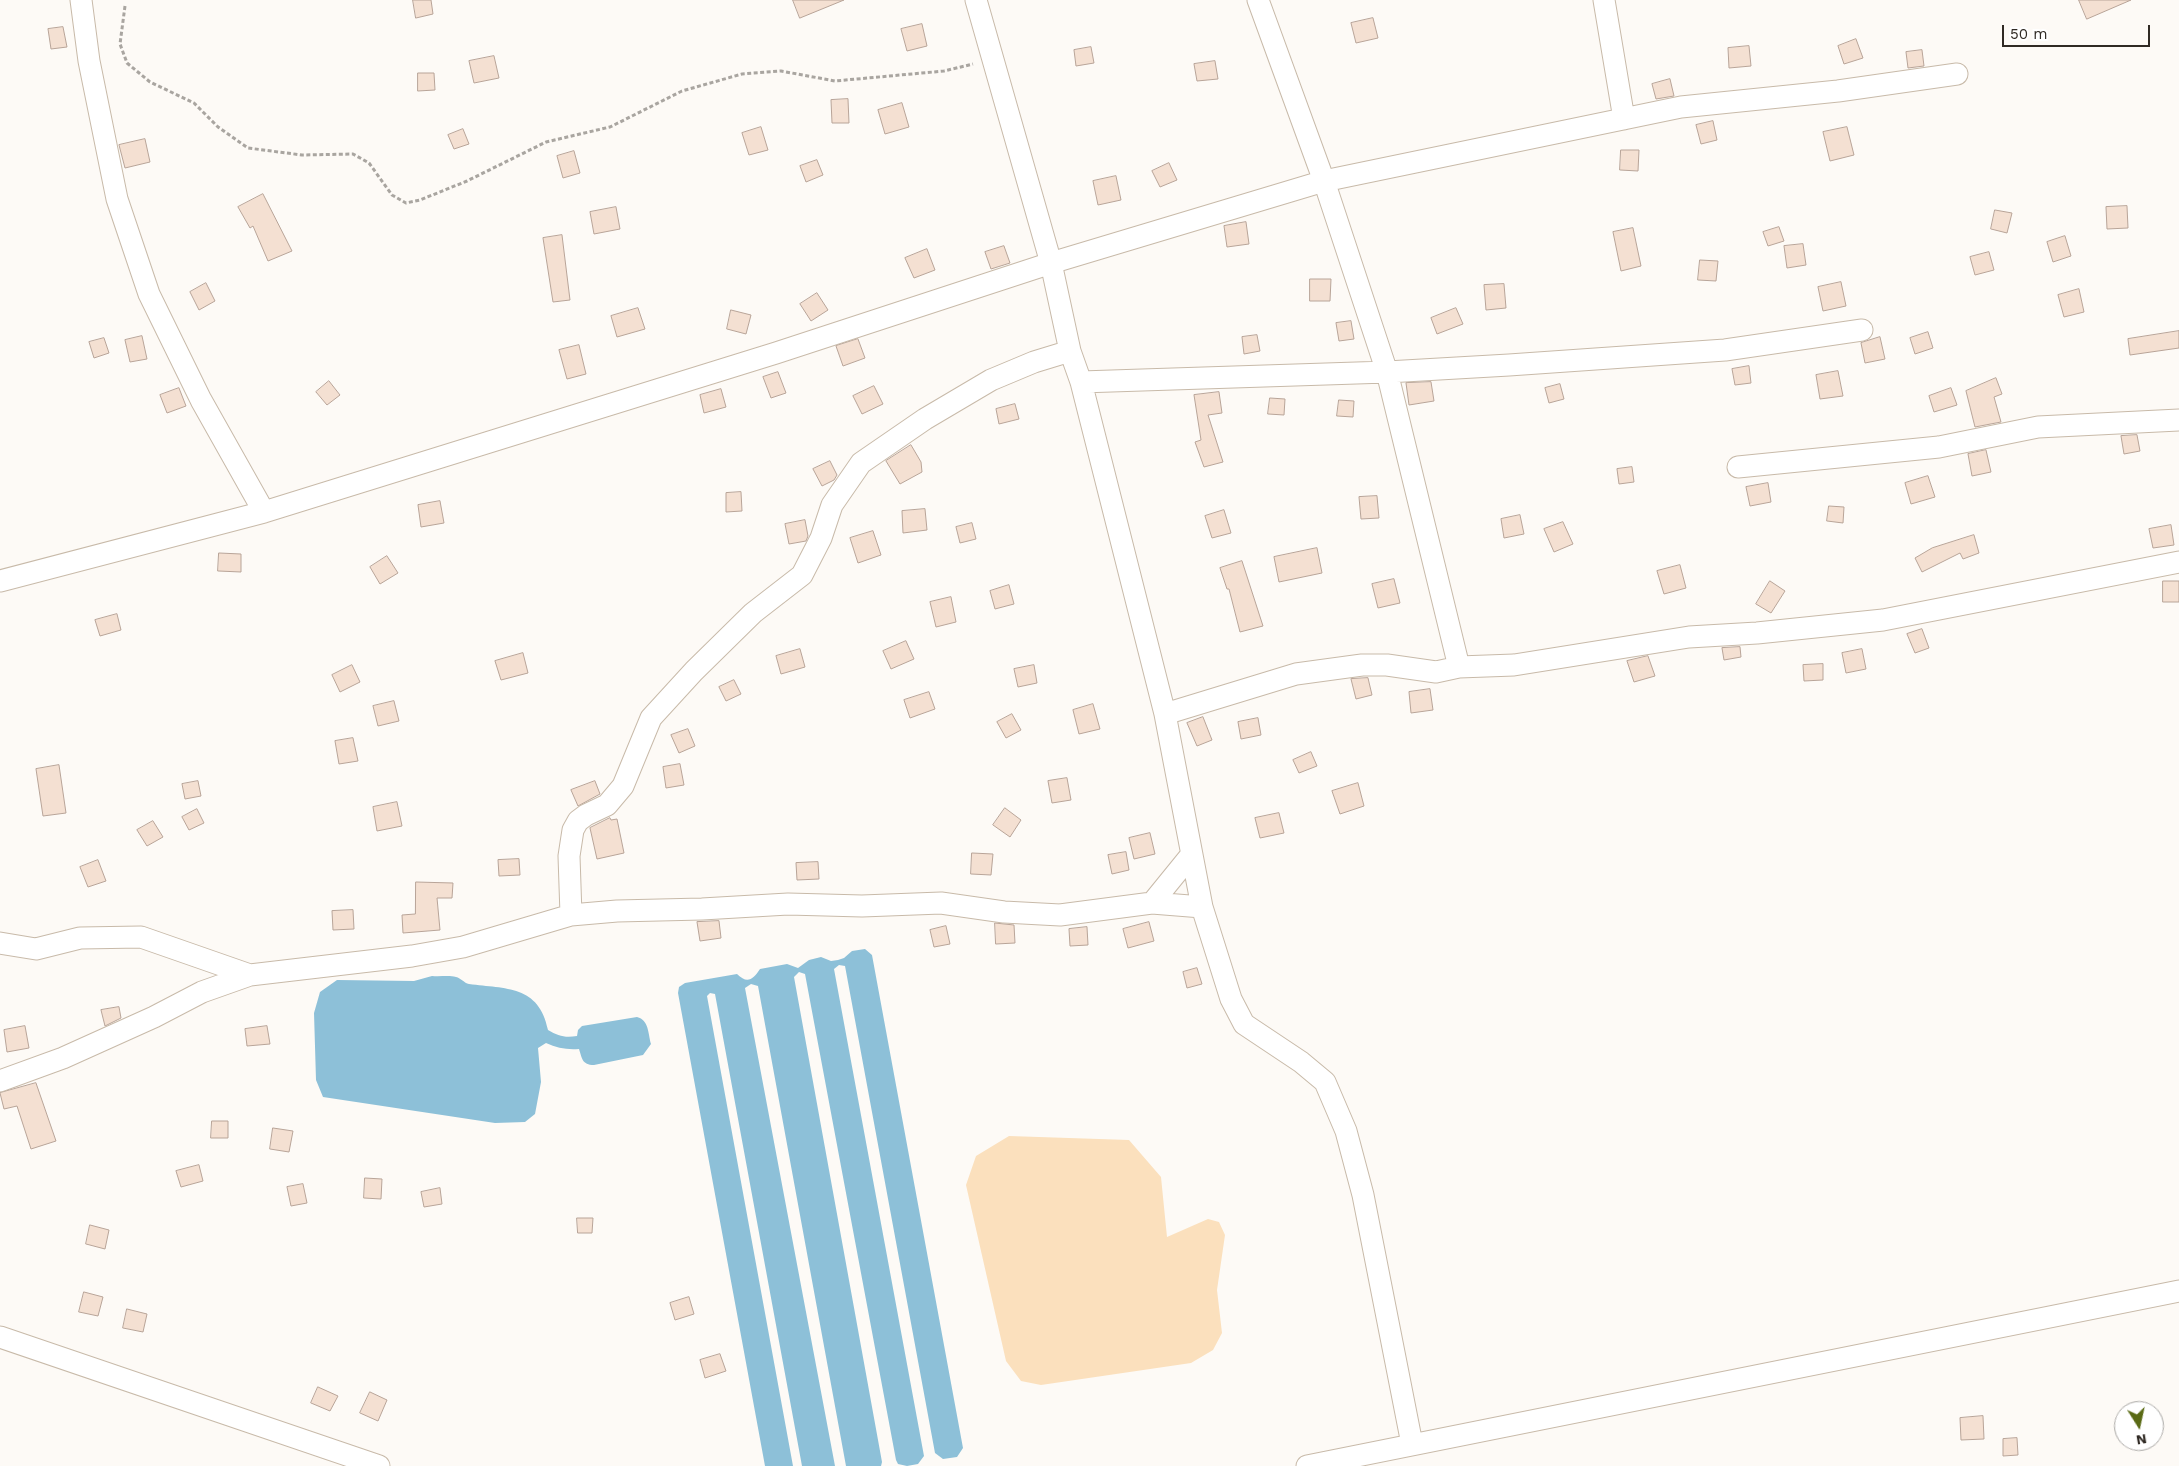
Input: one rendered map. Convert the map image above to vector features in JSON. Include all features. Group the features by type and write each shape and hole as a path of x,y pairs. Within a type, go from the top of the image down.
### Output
{"street":[{"path":"81,0 89,61 117,199 149,294 201,400 264,512"},
{"path":"976,0 1051,263 1070,351 1081,382 1165,714 1202,907 1231,999 1244,1024 1301,1062 1325,1082 1346,1131 1363,1195 1412,1444"},
{"path":"1258,0 1324,181 1387,372 1459,667"},
{"path":"1604,0 1624,119"},
{"path":"0,581 264,512 776,353 1051,263 1324,181 1680,107 1838,91 1957,74"},
{"path":"1081,382 1387,372 1725,350 1862,330"},
{"path":"571,915 569,856 573,830 578,822 586,815 607,805 623,786 651,718 694,671 753,613 802,575 821,538 832,504 861,462 925,419 991,380 1034,362 1070,351"},
{"path":"1738,468 1939,447 2038,427 2179,420"},
{"path":"1165,714 1296,674 1362,665 1387,665 1436,672 1459,667 1514,665 1689,637 1757,633 1883,620 2179,562"},
{"path":"1152,903 1191,855"},
{"path":"0,1081 63,1058 154,1017 202,992 250,975 412,956 463,947 571,915 617,910 702,909 788,904 862,906 941,903 1004,912 1060,915 1152,903 1202,907"},
{"path":"0,943 36,949 80,938 141,937 250,975"},
{"path":"1308,1466 2179,1291"},
{"path":"0,1337 379,1466"}],"path":[{"path":"125,6 120,44 127,63 150,82 194,103 218,127 248,148 302,155 354,154 369,163 392,195 406,203 420,200 466,181 546,142 610,127 682,91 742,74 781,72 835,81 944,71 992,60"}],"shaded area":[{"path":"1009,1136 1129,1140 1161,1177 1167,1237 1208,1219 1219,1222 1225,1235 1217,1290 1222,1333 1213,1350 1191,1363 1041,1385 1021,1381 1006,1361 966,1185 976,1156"}],"water":[{"path":"865,949 872,955 963,1448 957,1457 943,1459 935,1453 845,966 839,965 834,969 924,1456 918,1464 907,1466 898,1464 896,1460 805,974 799,972 794,977 882,1462 881,1466 846,1466 758,986 751,984 745,988 835,1466 802,1466 715,994 710,993 707,996 793,1466 765,1466 678,993 679,987 685,983 737,974 747,980 755,976 760,969 787,964 798,968 809,960 821,957 831,961 838,960 844,958 852,951"},
{"path":"432,976 453,976 469,984 519,992 529,997 537,1005 544,1015 548,1030 562,1036 577,1036 578,1030 582,1026 637,1017 646,1024 651,1044 643,1055 590,1065 582,1058 579,1049 562,1048 546,1043 538,1048 541,1082 535,1114 525,1122 495,1123 323,1097 316,1080 314,1013 320,992 337,980 414,981"}],"building":[{"path":"413,0 431,0 433,14 416,18"},
{"path":"793,0 844,0 800,18"},
{"path":"2079,0 2131,0 2087,19"},
{"path":"1373,18 1378,38 1356,43 1351,23"},
{"path":"922,24 927,46 907,51 901,29"},
{"path":"63,27 67,47 51,49 48,29"},
{"path":"1856,39 1863,58 1844,64 1838,46"},
{"path":"1749,46 1751,66 1729,68 1728,48"},
{"path":"1091,47 1094,63 1076,66 1074,50"},
{"path":"1922,50 1924,66 1908,68 1906,52"},
{"path":"494,56 499,78 474,83 469,61"},
{"path":"1215,61 1218,79 1197,81 1194,64"},
{"path":"418,73 434,73 435,90 418,91"},
{"path":"1670,79 1674,96 1656,99 1652,84"},
{"path":"848,99 849,123 832,123 831,100"},
{"path":"902,103 909,127 885,134 878,110"},
{"path":"1713,121 1717,140 1701,144 1696,125"},
{"path":"761,127 768,150 749,155 742,133"},
{"path":"1847,127 1854,155 1830,161 1823,132"},
{"path":"463,129 469,144 454,149 448,135"},
{"path":"145,139 150,162 125,168 119,145"},
{"path":"1621,150 1639,150 1638,171 1620,170"},
{"path":"574,151 580,173 563,178 557,156"},
{"path":"817,160 823,175 806,182 800,166"},
{"path":"1169,163 1177,180 1160,187 1152,171"},
{"path":"1116,176 1121,200 1098,205 1093,181"},
{"path":"263,194 292,251 268,261 253,226 250,228 238,207"},
{"path":"2127,206 2128,228 2107,229 2106,207"},
{"path":"616,207 620,229 594,234 590,212"},
{"path":"1995,210 2012,213 2007,233 1991,229"},
{"path":"1246,222 1249,244 1227,247 1224,226"},
{"path":"1779,227 1784,241 1768,246 1763,232"},
{"path":"1633,228 1641,266 1621,271 1613,232"},
{"path":"562,235 570,300 553,302 543,238"},
{"path":"2065,236 2071,256 2053,262 2047,242"},
{"path":"1803,244 1806,265 1787,268 1784,246"},
{"path":"1004,246 1010,263 991,269 985,252"},
{"path":"927,249 935,270 914,278 905,258"},
{"path":"1989,252 1994,270 1975,275 1970,257"},
{"path":"1700,260 1718,261 1716,281 1698,280"},
{"path":"1310,279 1331,279 1330,301 1310,301"},
{"path":"1841,282 1846,306 1823,311 1818,287"},
{"path":"206,283 215,301 199,310 190,292"},
{"path":"1504,284 1506,308 1486,310 1484,285"},
{"path":"2079,289 2084,312 2064,317 2058,295"},
{"path":"817,293 828,310 811,321 800,304"},
{"path":"638,308 645,329 617,337 611,316"},
{"path":"1456,308 1463,324 1437,334 1431,318"},
{"path":"731,310 751,315 746,334 727,329"},
{"path":"1351,321 1354,339 1339,341 1336,323"},
{"path":"2179,331 2179,348 2130,355 2128,339"},
{"path":"1928,332 1933,348 1915,354 1910,338"},
{"path":"1257,335 1260,351 1244,354 1242,337"},
{"path":"142,336 147,359 130,362 125,340"},
{"path":"1880,337 1885,359 1865,363 1861,343"},
{"path":"104,338 109,353 94,358 89,342"},
{"path":"858,339 865,358 843,366 836,346"},
{"path":"579,345 586,374 567,379 559,350"},
{"path":"1749,366 1751,383 1735,385 1732,369"},
{"path":"1838,371 1843,396 1820,399 1816,375"},
{"path":"778,372 786,393 771,398 763,377"},
{"path":"1996,378 2002,394 1994,397 2001,422 1975,427 1966,391"},
{"path":"329,381 340,395 327,405 316,392"},
{"path":"1431,382 1434,401 1409,405 1406,383"},
{"path":"1560,384 1564,399 1549,403 1545,388"},
{"path":"874,386 883,404 862,414 853,396"},
{"path":"179,388 186,406 167,413 160,395"},
{"path":"1951,388 1957,405 1934,412 1929,396"},
{"path":"721,389 726,407 704,413 700,395"},
{"path":"1219,392 1222,413 1208,415 1223,462 1204,467 1195,442 1201,440 1194,395"},
{"path":"1270,398 1285,399 1284,415 1268,414"},
{"path":"1339,400 1354,401 1353,417 1337,416"},
{"path":"1015,404 1019,419 999,424 996,409"},
{"path":"2137,435 2140,451 2124,454 2121,436"},
{"path":"911,445 921,462 922,472 900,484 886,461"},
{"path":"1986,450 1991,472 1972,476 1968,454"},
{"path":"830,461 837,475 834,480 822,486 813,469"},
{"path":"1632,467 1634,482 1619,484 1617,469"},
{"path":"1928,476 1935,497 1911,504 1905,483"},
{"path":"1768,483 1771,502 1750,506 1746,487"},
{"path":"741,492 742,511 726,512 726,493"},
{"path":"1377,496 1379,518 1361,519 1359,497"},
{"path":"440,501 444,523 421,527 418,505"},
{"path":"1829,506 1844,507 1843,523 1827,521"},
{"path":"925,509 927,530 903,533 902,511"},
{"path":"1224,510 1231,533 1212,538 1205,516"},
{"path":"1520,515 1524,534 1504,538 1501,519"},
{"path":"805,520 808,536 806,541 789,544 785,524"},
{"path":"1563,522 1573,544 1554,552 1544,529"},
{"path":"972,523 976,539 960,543 956,527"},
{"path":"2171,525 2174,545 2153,548 2149,529"},
{"path":"873,531 881,555 858,563 850,538"},
{"path":"1974,535 1979,553 1963,559 1960,553 1922,572 1915,558 1932,548"},
{"path":"1317,548 1322,573 1279,582 1274,557"},
{"path":"219,553 241,554 241,572 218,571"},
{"path":"387,556 398,573 380,584 370,567"},
{"path":"1242,561 1263,626 1240,632 1229,589 1227,589 1220,568"},
{"path":"1680,565 1686,588 1664,594 1657,571"},
{"path":"1394,579 1400,603 1378,608 1372,584"},
{"path":"1770,581 1785,591 1771,613 1756,604"},
{"path":"2163,581 2179,581 2179,602 2163,602"},
{"path":"1009,585 1014,604 995,609 990,591"},
{"path":"951,597 956,622 936,627 930,602"},
{"path":"117,614 121,630 100,636 95,620"},
{"path":"1922,629 1929,648 1915,653 1907,634"},
{"path":"906,641 914,659 891,669 883,651"},
{"path":"1740,647 1741,657 1724,660 1722,648"},
{"path":"800,649 805,667 781,674 776,656"},
{"path":"1862,649 1866,669 1846,673 1842,653"},
{"path":"523,653 528,673 501,680 495,661"},
{"path":"1648,656 1655,676 1634,682 1627,661"},
{"path":"1823,664 1823,680 1804,681 1803,665"},
{"path":"352,665 360,682 340,692 332,675"},
{"path":"1034,665 1037,683 1018,687 1014,669"},
{"path":"1368,678 1372,695 1356,699 1351,679"},
{"path":"734,680 741,694 726,701 719,687"},
{"path":"1430,689 1433,710 1411,713 1409,692"},
{"path":"929,692 935,709 910,718 904,700"},
{"path":"394,701 399,721 378,726 373,706"},
{"path":"1093,704 1100,729 1079,734 1073,710"},
{"path":"1012,714 1021,730 1006,738 997,722"},
{"path":"1203,717 1212,740 1197,746 1187,723"},
{"path":"1258,718 1261,735 1241,739 1238,722"},
{"path":"688,729 695,746 679,753 671,735"},
{"path":"353,738 358,761 339,764 335,741"},
{"path":"1311,752 1317,766 1299,773 1293,760"},
{"path":"680,764 684,785 666,788 663,767"},
{"path":"59,765 66,813 43,816 36,769"},
{"path":"1067,778 1071,800 1052,803 1048,781"},
{"path":"198,781 201,796 185,799 182,784"},
{"path":"595,781 600,794 578,806 571,790"},
{"path":"1358,783 1364,806 1340,814 1332,791"},
{"path":"397,802 402,826 377,831 373,807"},
{"path":"1005,808 1021,820 1010,837 993,825"},
{"path":"197,809 204,823 189,830 182,817"},
{"path":"1279,813 1284,833 1260,838 1255,818"},
{"path":"610,818 611,820 617,819 624,853 597,859 590,828"},
{"path":"153,821 163,837 147,846 137,830"},
{"path":"1150,833 1155,854 1134,859 1129,838"},
{"path":"1126,852 1129,870 1112,874 1108,855"},
{"path":"972,853 993,854 991,875 971,874"},
{"path":"519,859 520,875 499,876 498,860"},
{"path":"98,860 106,881 88,887 80,867"},
{"path":"818,862 819,879 797,880 796,863"},
{"path":"416,882 453,883 452,898 437,898 440,930 403,933 402,915 415,914"},
{"path":"353,910 354,929 333,930 332,911"},
{"path":"719,921 721,938 700,941 697,922"},
{"path":"1149,922 1154,941 1128,948 1123,929"},
{"path":"995,923 1014,925 1015,943 996,944"},
{"path":"946,926 950,944 934,947 930,930"},
{"path":"1087,927 1088,945 1070,946 1069,929"},
{"path":"1197,968 1202,984 1187,988 1183,972"},
{"path":"119,1007 121,1018 105,1026 101,1010"},
{"path":"25,1026 29,1048 7,1052 4,1030"},
{"path":"267,1026 270,1044 247,1046 245,1029"},
{"path":"36,1083 56,1141 31,1149 17,1106 4,1109 0,1093"},
{"path":"212,1121 228,1121 228,1138 211,1138"},
{"path":"273,1128 293,1131 289,1152 270,1149"},
{"path":"199,1165 203,1181 181,1187 176,1171"},
{"path":"365,1178 382,1179 381,1199 364,1198"},
{"path":"303,1184 307,1203 291,1206 287,1187"},
{"path":"440,1188 442,1204 424,1207 421,1192"},
{"path":"577,1218 593,1218 592,1233 578,1233"},
{"path":"90,1225 109,1230 105,1249 86,1244"},
{"path":"84,1292 103,1297 98,1316 79,1312"},
{"path":"689,1297 694,1314 675,1320 670,1303"},
{"path":"127,1309 147,1314 143,1332 123,1328"},
{"path":"720,1354 726,1371 705,1378 700,1360"},
{"path":"318,1387 338,1396 330,1411 311,1403"},
{"path":"370,1392 387,1400 378,1421 360,1413"},
{"path":"1983,1416 1984,1439 1961,1440 1960,1418"},
{"path":"2017,1438 2018,1455 2003,1456 2003,1439"}]}
